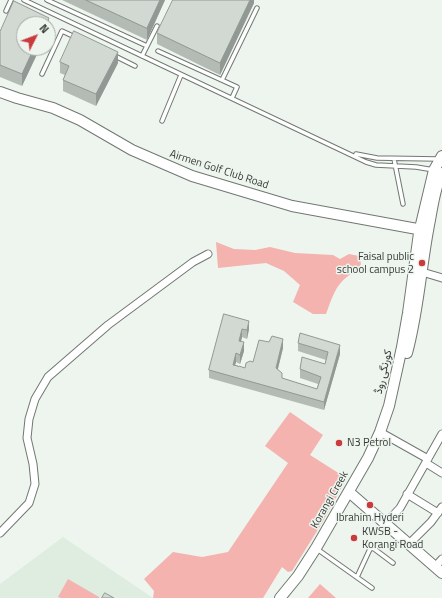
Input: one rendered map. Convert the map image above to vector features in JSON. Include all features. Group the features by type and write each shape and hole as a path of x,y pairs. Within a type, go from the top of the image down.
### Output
{"street":[{"name":"Airmen Golf Club Road","path":"0,92 60,111 80,120 132,150 192,176 292,206 423,232"},
{"name":"Airmen Golf Club Road","path":"0,97 50,113 78,124 129,154 190,180 290,210 423,232"},
{"name":"کورنگی روڈ","path":"389,406 402,347 423,232 437,182 441,158"},
{"name":"کورنگی روڈ","path":"389,406 397,387 411,338 422,272 423,232"},
{"path":"0,533 29,503 35,484 33,464 27,438 35,399 48,377 131,307 193,262 208,254"},
{"path":"422,272 442,278"},
{"name":"Korangi Creek","path":"280,598 298,576 349,492 368,458 380,432 389,406"},
{"path":"380,432 427,461 442,473"},
{"path":"386,523 400,508 442,434"},
{"path":"349,492 438,570 442,559"},
{"path":"407,494 440,510 409,544"}],"lane":[{"path":"6,11 11,0"},
{"path":"24,0 366,162 376,165 416,167 439,172"},
{"path":"47,0 147,46"},
{"path":"222,80 257,8"},
{"path":"142,56 157,26"},
{"path":"84,34 86,29"},
{"path":"42,74 62,31 81,40"},
{"path":"158,51 237,87 232,98"},
{"path":"108,53 135,66"},
{"path":"162,121 181,75"},
{"path":"351,154 394,159 441,158"},
{"path":"394,159 403,204"},
{"path":"316,548 372,588"},
{"path":"357,577 370,549 373,548 393,563"}],"shaded area":[{"path":"216,242 234,249 255,250 270,247 295,253 333,255 340,259 349,254 359,256 361,264 356,271 340,284 334,294 326,314 313,314 293,302 300,285 284,271 266,263 218,268"},
{"path":"290,412 323,435 310,455 340,474 344,483 322,523 292,571 288,572 282,567 263,598 153,598 154,591 144,579 173,552 202,557 228,552 288,463 265,446"},
{"path":"63,537 153,598 0,598 0,584"},
{"path":"68,579 99,597 99,598 58,597"},
{"path":"320,584 336,598 308,598"}],"building":[{"path":"86,0 160,0 147,28"},
{"path":"173,0 250,0 220,63 157,33"},
{"path":"14,1 45,16 16,16 16,56 30,56 22,74 0,65 0,32"},
{"path":"74,31 118,52 96,94 63,80 69,66 60,62"},
{"path":"224,314 249,321 247,330 242,329 239,341 244,342 240,355 236,353 233,365 245,368 246,363 250,361 253,362 259,340 269,342 272,336 283,339 276,368 282,373 282,378 317,389 321,377 300,369 302,357 325,364 328,352 298,343 300,333 340,345 324,402 209,370"},
{"path":"105,593 114,598 102,598"}],"place":[{"name":"Faisal public school campus 2","path":"422,263"},
{"name":"N3 Petrol","path":"339,443"},
{"name":"Ibrahim Hyderi","path":"370,505"},
{"name":"KWSB - Korangi Road","path":"354,538"}]}
